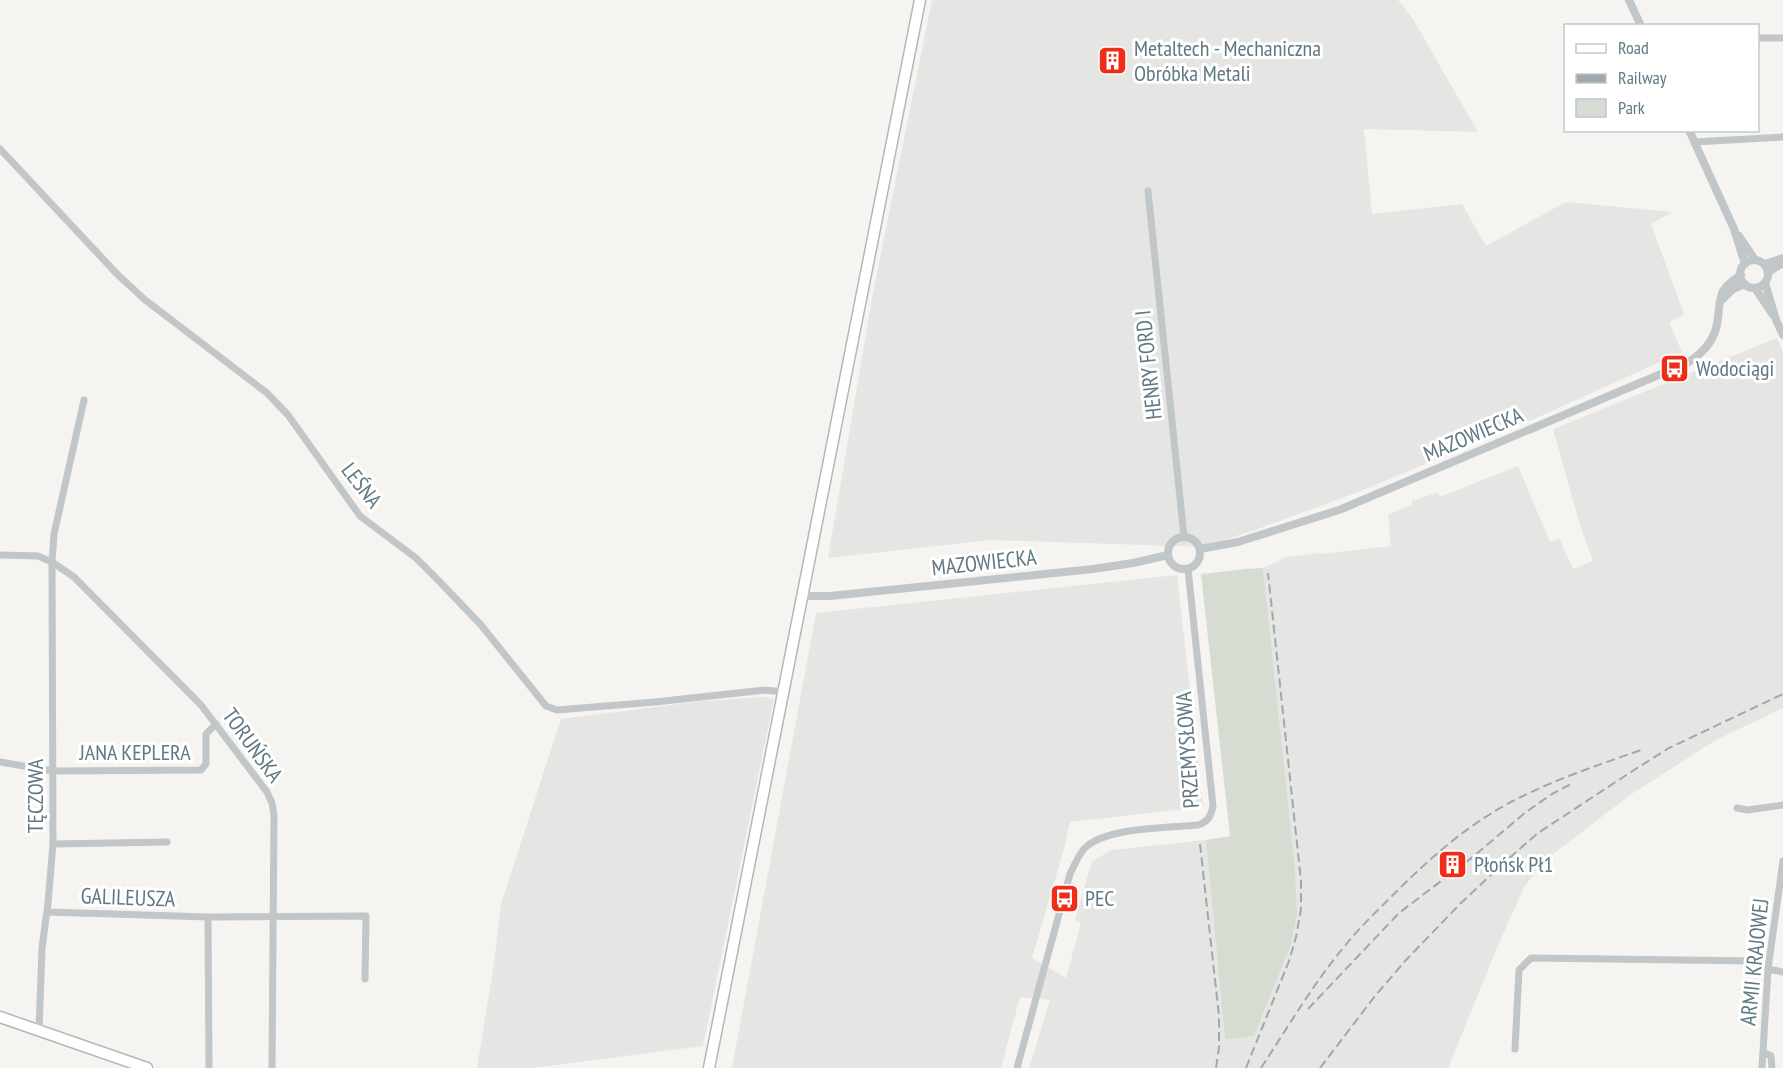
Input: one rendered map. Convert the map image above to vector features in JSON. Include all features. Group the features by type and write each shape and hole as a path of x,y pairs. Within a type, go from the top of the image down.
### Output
{"main road":[{"path":"710,1068 920,0"},
{"path":"0,1017 147,1068"}],"street":[{"path":"1629,0 1640,24"},
{"path":"1759,38 1783,38"},
{"path":"1690,132 1734,229 1745,264 1743,279 1755,288 1783,335"},
{"path":"1694,142 1783,137"},
{"name":"LEŚNA","path":"0,149 117,274 144,299 267,393 281,407 360,516 416,558 438,580 481,625 546,706 557,710 765,690 783,692"},
{"name":"HENRY FORD I","path":"1148,191 1184,536"},
{"path":"1734,229 1755,260 1766,268 1768,278 1765,283 1755,288"},
{"path":"1766,268 1783,258"},
{"path":"1745,264 1755,260"},
{"path":"1766,268 1783,263"},
{"name":"MAZOWIECKA","path":"1200,549 1238,542 1339,510 1686,363 1700,355 1711,341 1717,327 1721,294 1724,289 1743,279"},
{"path":"1765,283 1776,320"},
{"name":"TĘCZOWA","path":"39,1030 42,948 53,844 52,562 54,534 84,400"},
{"path":"1184,536 1192,539 1200,549 1198,562 1188,569 1182,570 1173,565 1168,555 1169,545 1173,540 1184,536"},
{"name":"TORUŃSKA","path":"0,555 38,556 52,562 74,577 201,705 267,792 274,815 272,1068"},
{"name":"MAZOWIECKA","path":"802,596 856,594 1095,568 1168,555"},
{"name":"PRZEMYSŁOWA","path":"1017,1068 1070,874 1084,849 1098,839 1114,833 1198,825 1203,824 1211,815 1213,806 1188,569"},
{"name":"JANA KEPLERA","path":"53,771 201,770 206,764 206,734 216,724"},
{"path":"0,762 53,771"},
{"path":"1737,808 1747,810 1783,805"},
{"path":"53,844 166,842"},
{"name":"ARMII KRAJOWEJ","path":"1762,1068 1768,969 1783,861"},
{"name":"GALILEUSZA","path":"46,912 274,917"},
{"path":"274,917 366,916 365,979"},
{"path":"208,917 209,1068"},
{"path":"1515,1049 1519,970 1531,958 1758,961 1768,969 1783,972"},
{"path":"1763,1052 1771,1056 1772,1068"}],"shaded area":[{"path":"932,0 1398,0 1413,19 1478,132 1364,129 1372,214 1462,204 1486,246 1566,202 1672,212 1651,224 1684,314 1669,322 1682,352 1543,415 1361,491 1202,547 991,540 828,558 872,298"},
{"path":"1777,338 1783,353 1783,708 1716,740 1630,795 1544,861 1524,887 1448,1068 1029,1068 1050,1000 1020,997 1001,1068 732,1068 816,613 1177,575 1203,807 1070,822 1032,958 1066,978 1081,923 1075,920 1092,861 1112,850 1206,840 1225,1040 1254,1036 1291,947 1297,915 1295,868 1263,568 1286,557 1391,546 1388,515 1411,505 1413,499 1438,492 1440,497 1518,466 1550,542 1559,538 1573,569 1593,561 1580,525 1553,429"},
{"path":"763,697 774,699 703,1046 532,1068 477,1068 501,904 561,719 702,701"}],"green space":[{"path":"1263,568 1295,868 1297,915 1291,946 1254,1036 1225,1040 1206,840 1230,836 1201,574"}],"railway":[{"path":"1246,1068 1289,961 1301,909 1301,881 1268,573"},
{"path":"1320,1068 1375,996 1406,960 1461,903 1538,833 1669,748 1783,694"},
{"path":"1261,1068 1311,991 1350,940 1435,855 1496,810 1528,793 1644,749"},
{"path":"1308,1009 1399,913 1474,856 1526,812 1571,784"},
{"path":"1200,844 1219,1016 1219,1048 1216,1068"}],"place":[{"name":"Metaltech - Mechaniczna Obróbka Metali","path":"1113,61"},
{"name":"Wodociągi","path":"1675,368"},
{"name":"Płońsk Pł1","path":"1453,864"},
{"name":"PEC","path":"1064,898"}]}
